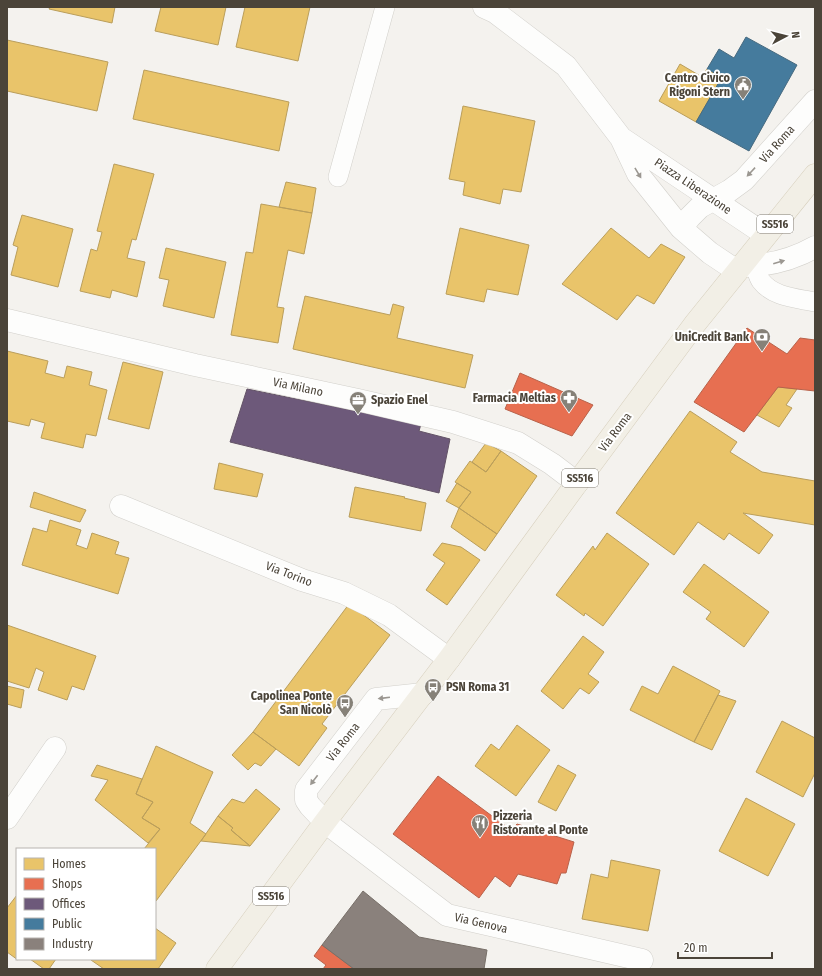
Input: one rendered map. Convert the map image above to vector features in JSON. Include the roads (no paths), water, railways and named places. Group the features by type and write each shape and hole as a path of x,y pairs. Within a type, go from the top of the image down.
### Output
{"main road":[{"name":"Via Roma","path":"217,969 325,822 449,659 694,325 744,268 766,235 815,175"}],"street":[{"name":"Piazza Liberazione","path":"484,7 495,12 566,66 621,138 638,174 681,228 710,253 744,268"},
{"name":"Via Roma","path":"681,228 700,207 729,191 744,180 815,101"},
{"name":"Piazza Liberazione","path":"621,138 766,235"},
{"path":"744,268 773,264 793,258 815,247"},
{"name":"Via Milano","path":"7,320 195,365 453,422 518,444 552,464 577,483"},
{"name":"Via Torino","path":"120,506 302,580 344,593 389,615 449,659"},
{"name":"Via Roma","path":"325,822 306,800 306,790 316,776 376,699 422,694"},
{"path":"7,818 55,748"},
{"name":"Via Genova","path":"325,822 447,915 642,960"}],"lane":[{"path":"338,176 385,7"},
{"path":"744,268 761,280 770,290 782,295 815,302"}],"place":[{"name":"Centro Civico Rigoni Stern","path":"743,100"},
{"name":"UniCredit Bank","path":"762,352"},
{"name":"Farmacia Meltias","path":"569,413"},
{"name":"Spazio Enel","path":"358,415"},
{"name":"PSN Roma 31","path":"433,702"},
{"name":"Capolinea Ponte San Nicolò","path":"345,718"},
{"name":"Pizzeria Ristorante al Ponte","path":"480,838"}]}
